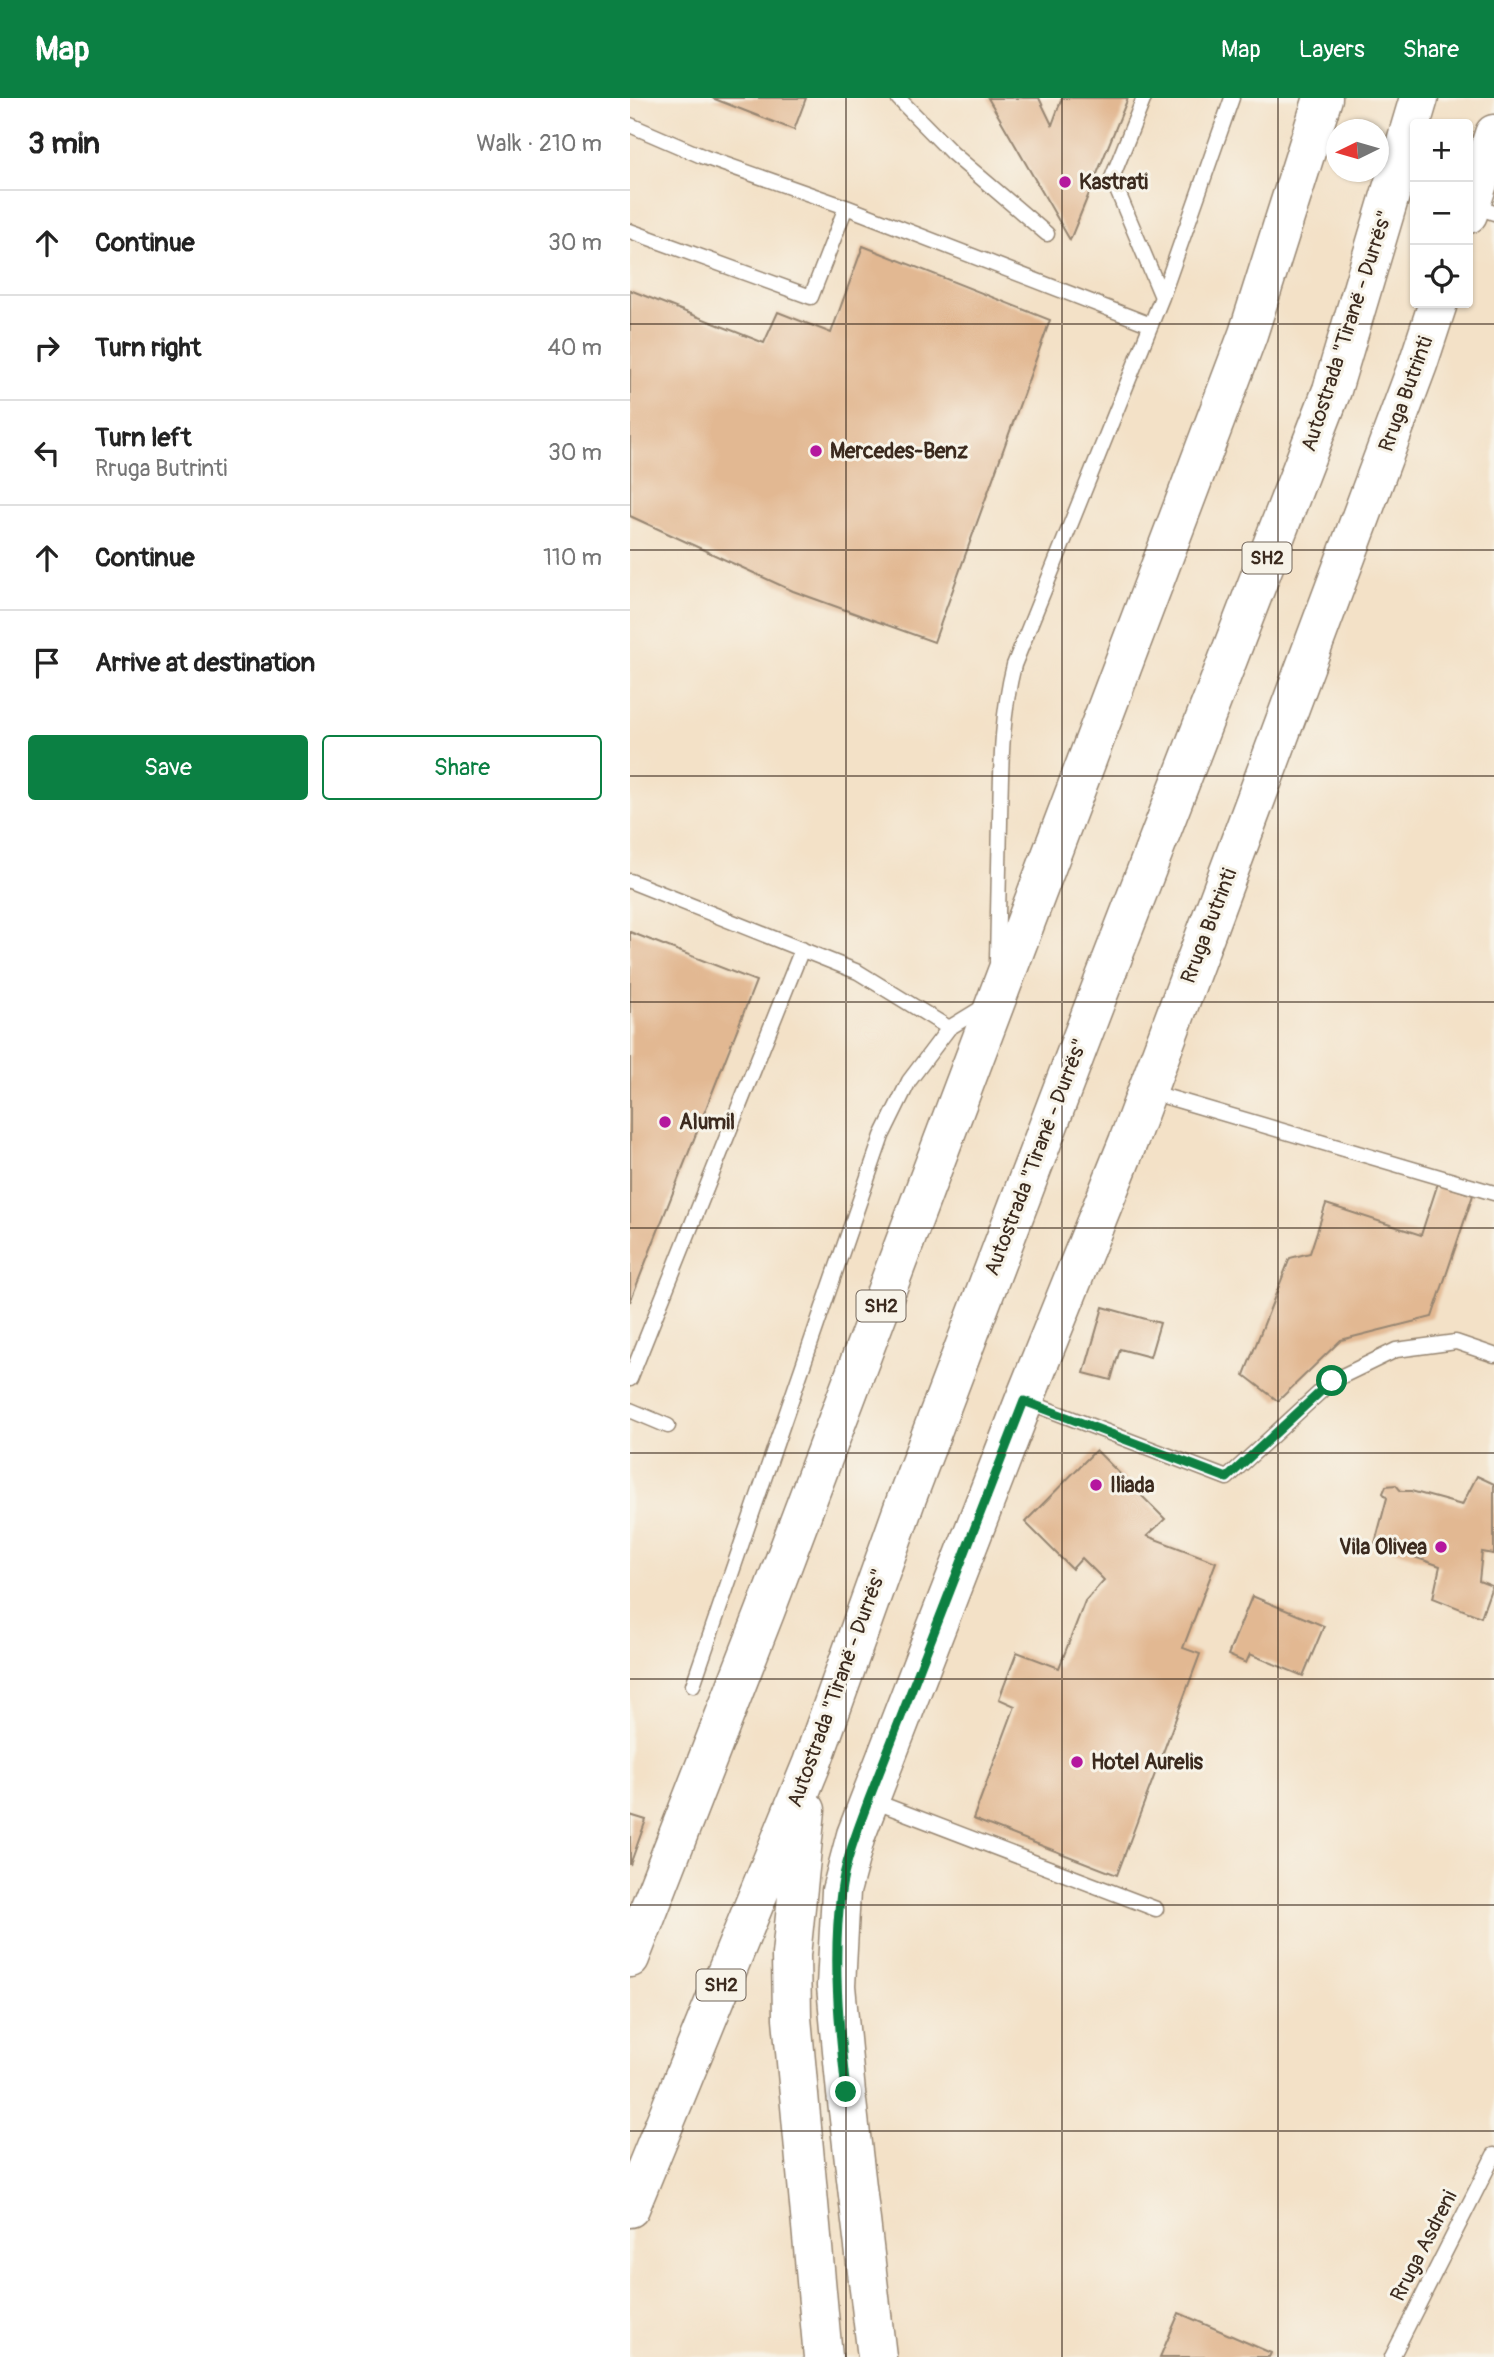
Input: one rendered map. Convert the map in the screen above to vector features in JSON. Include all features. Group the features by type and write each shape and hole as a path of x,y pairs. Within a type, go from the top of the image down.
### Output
{"main road":[{"name":"SH2","path":"630,1958 638,1929 765,1612 1248,334 1323,98"},
{"name":"Autostrada \"Tiranë - Durrës\"","path":"630,2207 812,1763 906,1500 1332,390 1419,98"},
{"path":"1477,210 1494,134"},
{"name":"Rruga Butrinti","path":"877,2357 838,2011 841,1891 856,1835 1147,1091 1418,364 1436,308"},
{"path":"812,1763 791,1955 792,2018 823,2357"},
{"path":"797,1892 841,1891"}],"lane":[{"path":"898,98 952,153 1047,234"},
{"path":"1144,98 1112,178 1162,297"},
{"path":"693,1685 882,1136 909,1081 949,1028 996,999 1000,779 1008,688 1014,665 1162,297 1232,98"},
{"path":"630,125 704,157 846,207 1151,325"},
{"path":"630,231 811,297 846,207"},
{"path":"630,881 858,972 949,1028"},
{"path":"630,1379 802,949"},
{"path":"1147,1091 1494,1193"},
{"path":"1024,1401 1227,1478 1332,1381 1396,1350 1456,1342 1494,1355"},
{"path":"630,1410 667,1426"},
{"path":"869,1799 1156,1909"},
{"name":"Rruga Asdreni","path":"1392,2357 1494,2155"}],"building":[{"path":"712,98 806,98 794,130"},
{"name":"Kastrati","path":"988,98 1039,98 1052,125 1062,98 1128,98 1070,240"},
{"name":"Mercedes-Benz","path":"863,246 1050,320 934,642 793,591 630,516 630,290 764,343 778,312 831,333"},
{"name":"Alumil","path":"630,932 756,981 630,1302"},
{"path":"1438,1183 1473,1195 1432,1317 1341,1340 1278,1401 1244,1375 1290,1258 1310,1253 1326,1204 1421,1235"},
{"path":"1103,1307 1160,1323 1150,1357 1120,1349 1111,1380 1084,1373"},
{"name":"Hotel Aurelis","path":"1096,1450 1165,1519 1147,1536 1216,1562 1183,1648 1200,1654 1117,1875 973,1819 1015,1706 999,1699 1017,1652 1059,1668 1085,1601 1104,1580 1082,1558 1072,1569 1025,1522"},
{"name":"Vila Olivea","path":"1477,1476 1494,1484 1494,1554 1482,1552 1479,1581 1492,1586 1481,1617 1433,1598 1440,1566 1375,1543 1387,1498 1383,1493 1386,1486 1396,1485 1401,1491 1411,1491 1462,1505"},
{"path":"1252,1596 1324,1626 1303,1676 1250,1654 1246,1663 1228,1655"},
{"path":"630,1815 646,1820 630,1865"},
{"path":"1179,2313 1271,2353 1269,2357 1160,2357"}],"place":[{"name":"Kastrati","path":"1065,182"},
{"name":"Mercedes-Benz","path":"816,451"},
{"name":"Alumil","path":"665,1122"},
{"name":"Iliada","path":"1096,1485"},
{"name":"Vila Olivea","path":"1441,1547"},
{"name":"Hotel Aurelis","path":"1077,1762"}],"route":[{"path":"846,2092 836,1986 841,1891 869,1799 1024,1401 1227,1478 1332,1381"}]}
